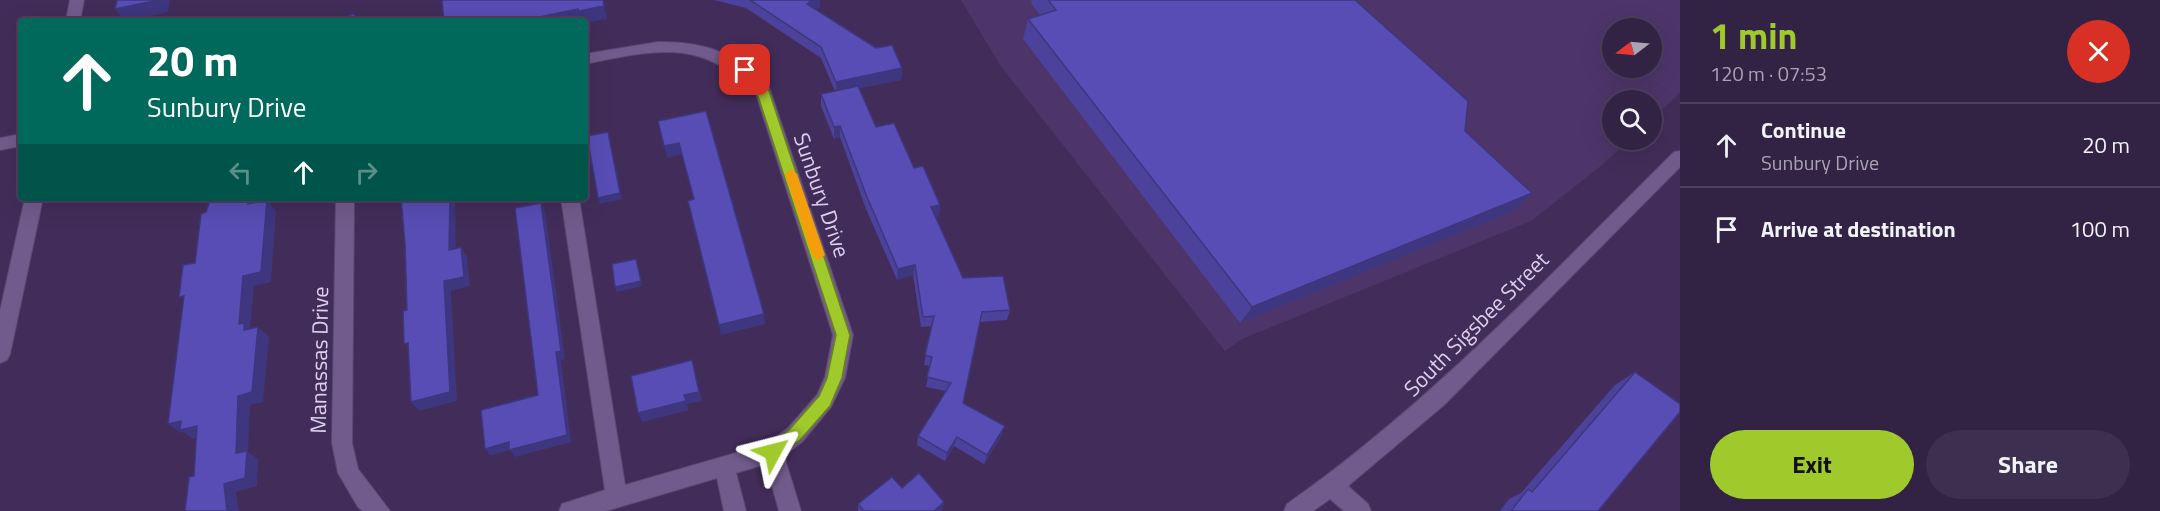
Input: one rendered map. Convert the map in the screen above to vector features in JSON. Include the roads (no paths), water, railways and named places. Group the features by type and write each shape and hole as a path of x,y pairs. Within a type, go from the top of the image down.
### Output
{"street":[{"path":"74,18 77,0"},
{"name":"Sunbury Drive","path":"588,58 657,46 679,46 710,52 745,70 763,91 841,321 842,349 835,378 816,413 795,435 773,452"},
{"path":"0,144 18,141"},
{"name":"South Sigsbee Street","path":"1295,511 1332,486 1437,399 1680,157"},
{"path":"0,354 33,201"},
{"name":"Manassas Drive","path":"345,201 342,443 349,467 348,473 366,500 378,510"},
{"path":"570,201 617,498"},
{"path":"570,511 773,452 790,511"},
{"path":"724,466 735,511"},
{"path":"1332,486 1360,511"}]}
